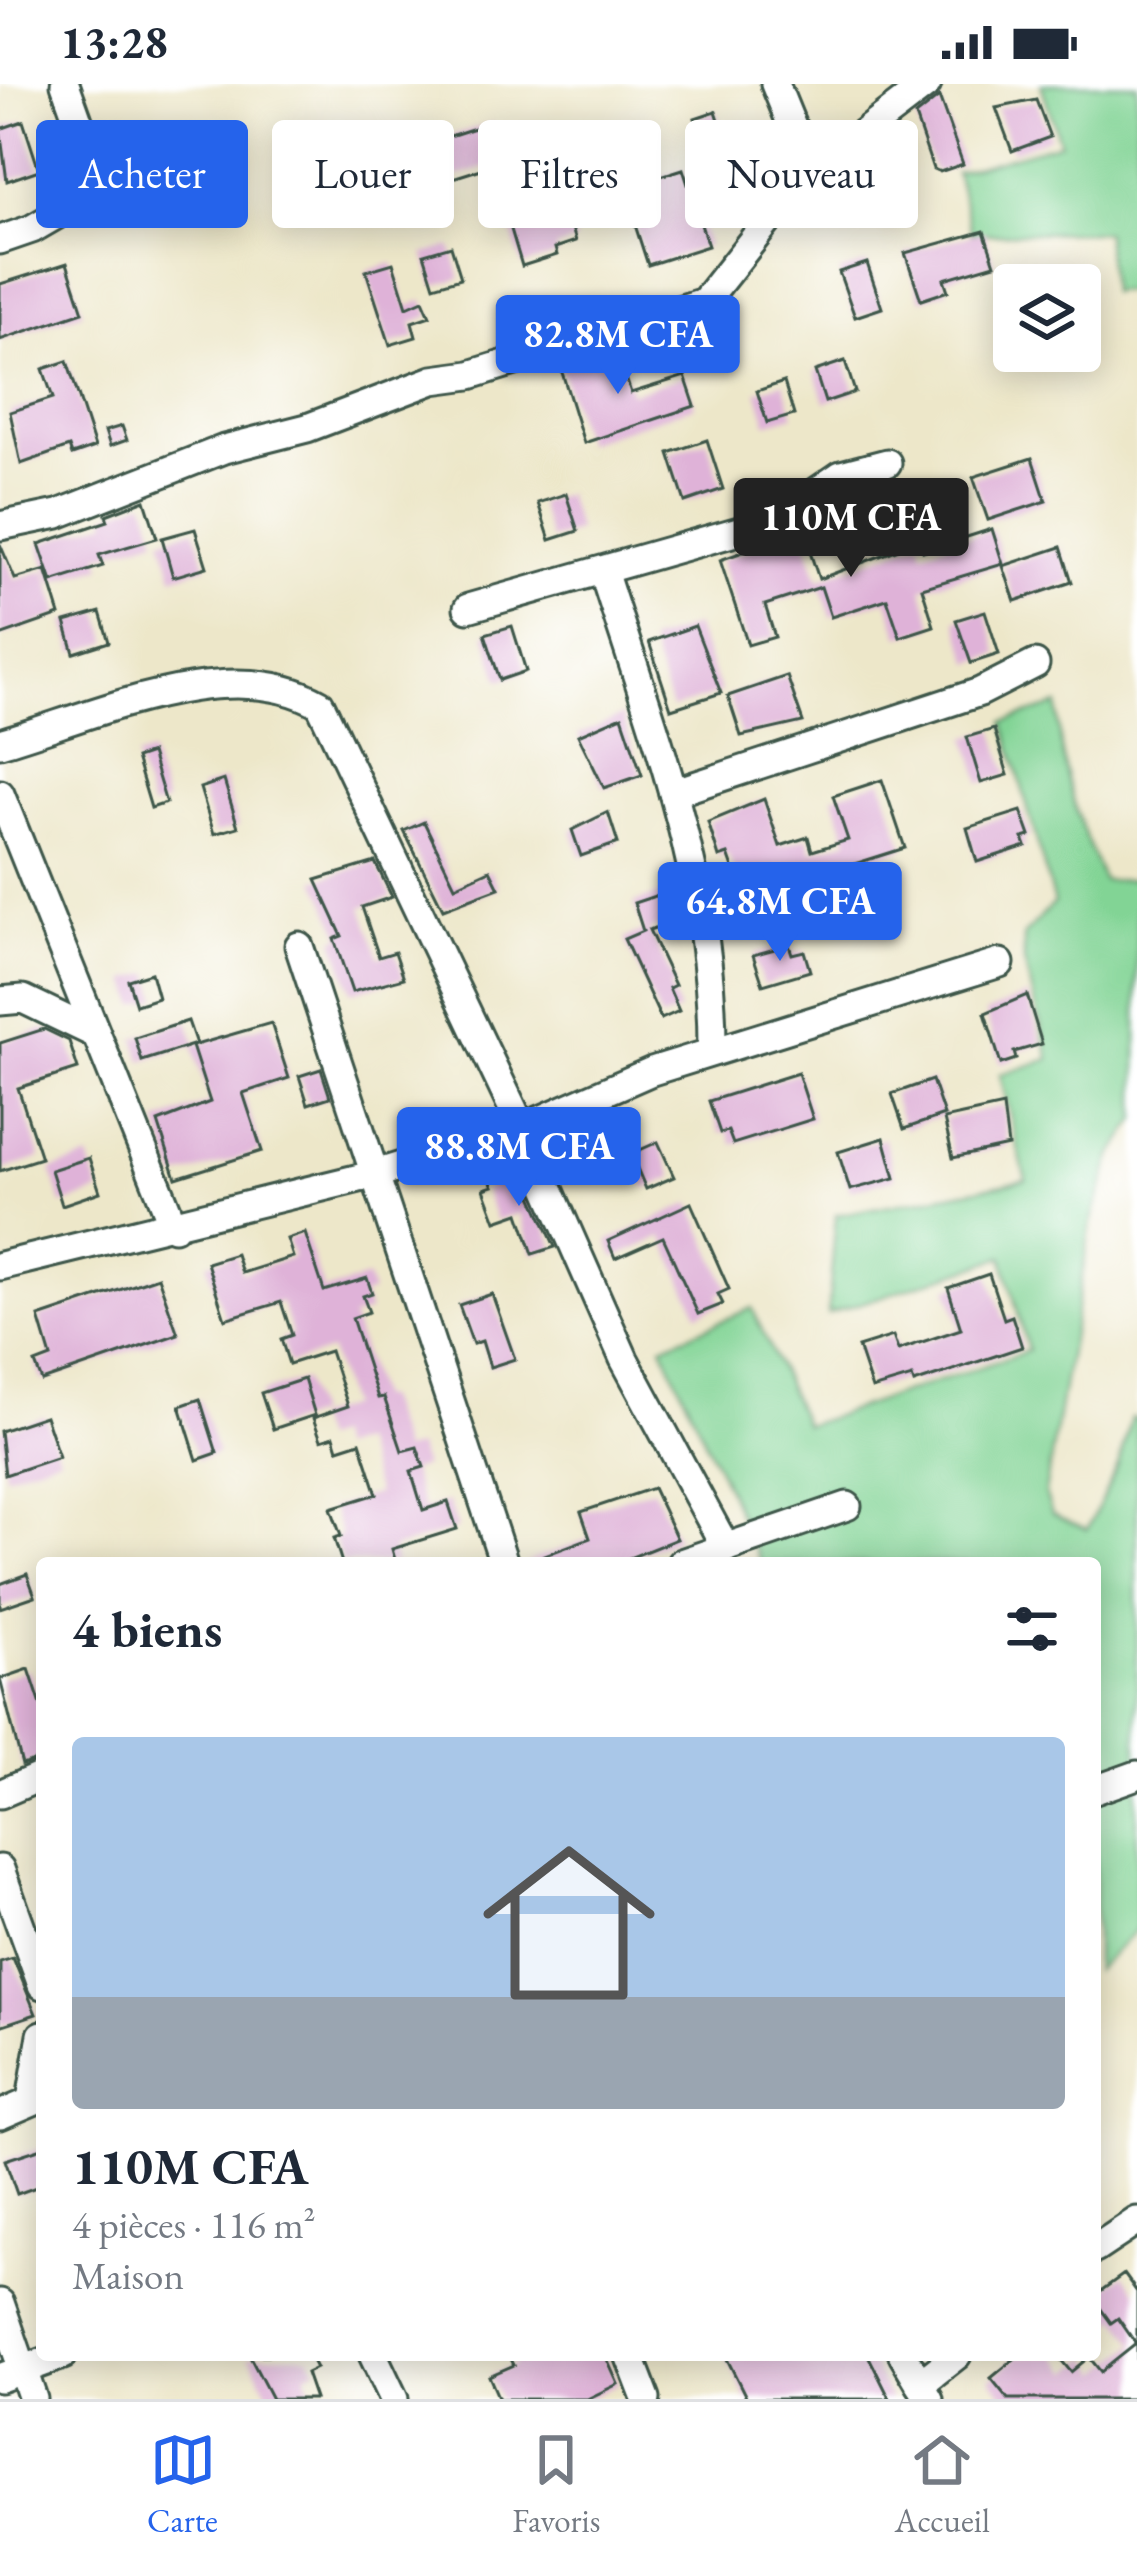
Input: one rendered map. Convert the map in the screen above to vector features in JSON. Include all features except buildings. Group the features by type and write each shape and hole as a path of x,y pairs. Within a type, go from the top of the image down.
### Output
{"street":[{"path":"0,240 32,229 94,193 90,154 65,84"},
{"path":"775,84 790,120"},
{"path":"880,120 927,84"},
{"path":"0,526 58,514 224,449 307,428 434,380 470,375 704,302 762,228"},
{"path":"468,608 774,521 841,475 887,463"},
{"path":"603,571 691,848 706,930 712,1051"},
{"path":"673,793 980,692 1035,664"},
{"path":"0,743 226,680 274,684 320,704 522,1127 625,1359 726,1548"},
{"path":"0,794 174,1226"},
{"path":"299,946 501,1557"},
{"path":"0,1266 376,1174 522,1127 712,1051 1000,963"},
{"path":"0,1001 22,999 97,1034"},
{"path":"699,1557 847,1506"},
{"path":"1101,1788 1137,1775"},
{"path":"0,1794 36,1778"},
{"path":"0,1869 36,1968"},
{"path":"0,2115 36,2098"},
{"path":"1101,2245 1137,2221"},
{"path":"0,2303 12,2374 33,2399"},
{"path":"12,2374 48,2361"},
{"path":"377,2361 394,2399"},
{"path":"631,2361 646,2399"},
{"path":"906,2361 925,2392 952,2361"}],"green space":[{"path":"1041,84 1137,84 1137,290 1110,292 1105,232 972,234 956,172 1060,143"},
{"path":"1058,705 1066,774 1103,881 1137,879 1137,1119 1113,1155 1091,1223 1045,1493 1052,1515 1087,1530 1118,1466 1131,1418 1137,1419 1137,1930 1101,1964 1101,1557 758,1557 662,1346 752,1308 805,1426 1028,1351 1003,1257 828,1314 836,1215 1026,1180 1000,1075 1050,1059 1024,962 1024,935 1054,903 1004,722"}]}
